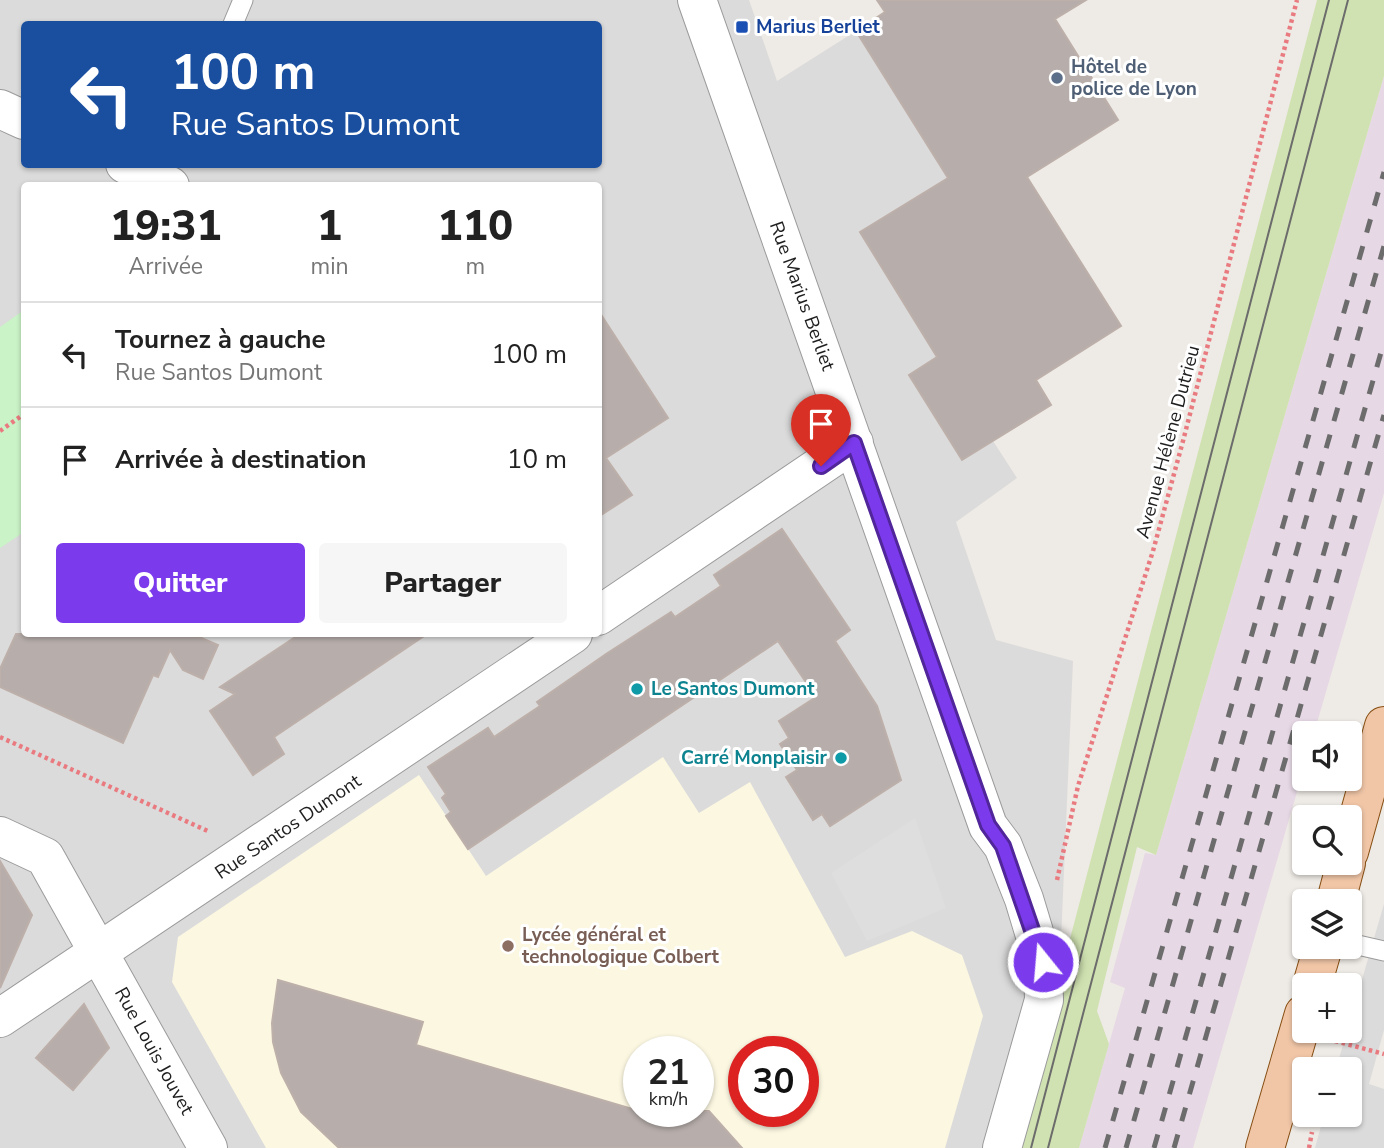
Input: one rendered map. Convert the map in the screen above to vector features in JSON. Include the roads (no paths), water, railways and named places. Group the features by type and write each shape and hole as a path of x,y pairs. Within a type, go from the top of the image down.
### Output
{"main road":[{"path":"1362,807 1382,739"},
{"path":"1266,1146 1296,1043"}],"street":[{"name":"Rue Marius Berliet","path":"697,0 988,825 1003,846 1043,962 1044,1000 1002,1148"},
{"path":"0,109 21,119"},
{"path":"138,168 168,177"},
{"path":"602,613 854,443"},
{"name":"Rue Santos Dumont","path":"0,1018 569,637"},
{"name":"Rue Louis Jouvet","path":"0,836 45,857 208,1148"}],"lane":[{"path":"234,21 243,0"},
{"path":"1362,946 1384,951"}],"tram line":[{"path":"1031,1148 1329,0"},
{"path":"1048,1148 1348,0"}],"railway":[{"path":"1105,1148 1384,172"},
{"path":"1126,1148 1384,246"},
{"path":"1154,1148 1384,342"},
{"path":"1174,1148 1384,415"}],"place":[{"name":"Marius Berliet","path":"742,27"},
{"name":"Hôtel de police de Lyon","path":"1057,78"},
{"name":"Le Santos Dumont","path":"637,689"},
{"name":"Carré Monplaisir","path":"841,758"},
{"name":"Lycée général et technologique Colbert","path":"508,946"}]}
